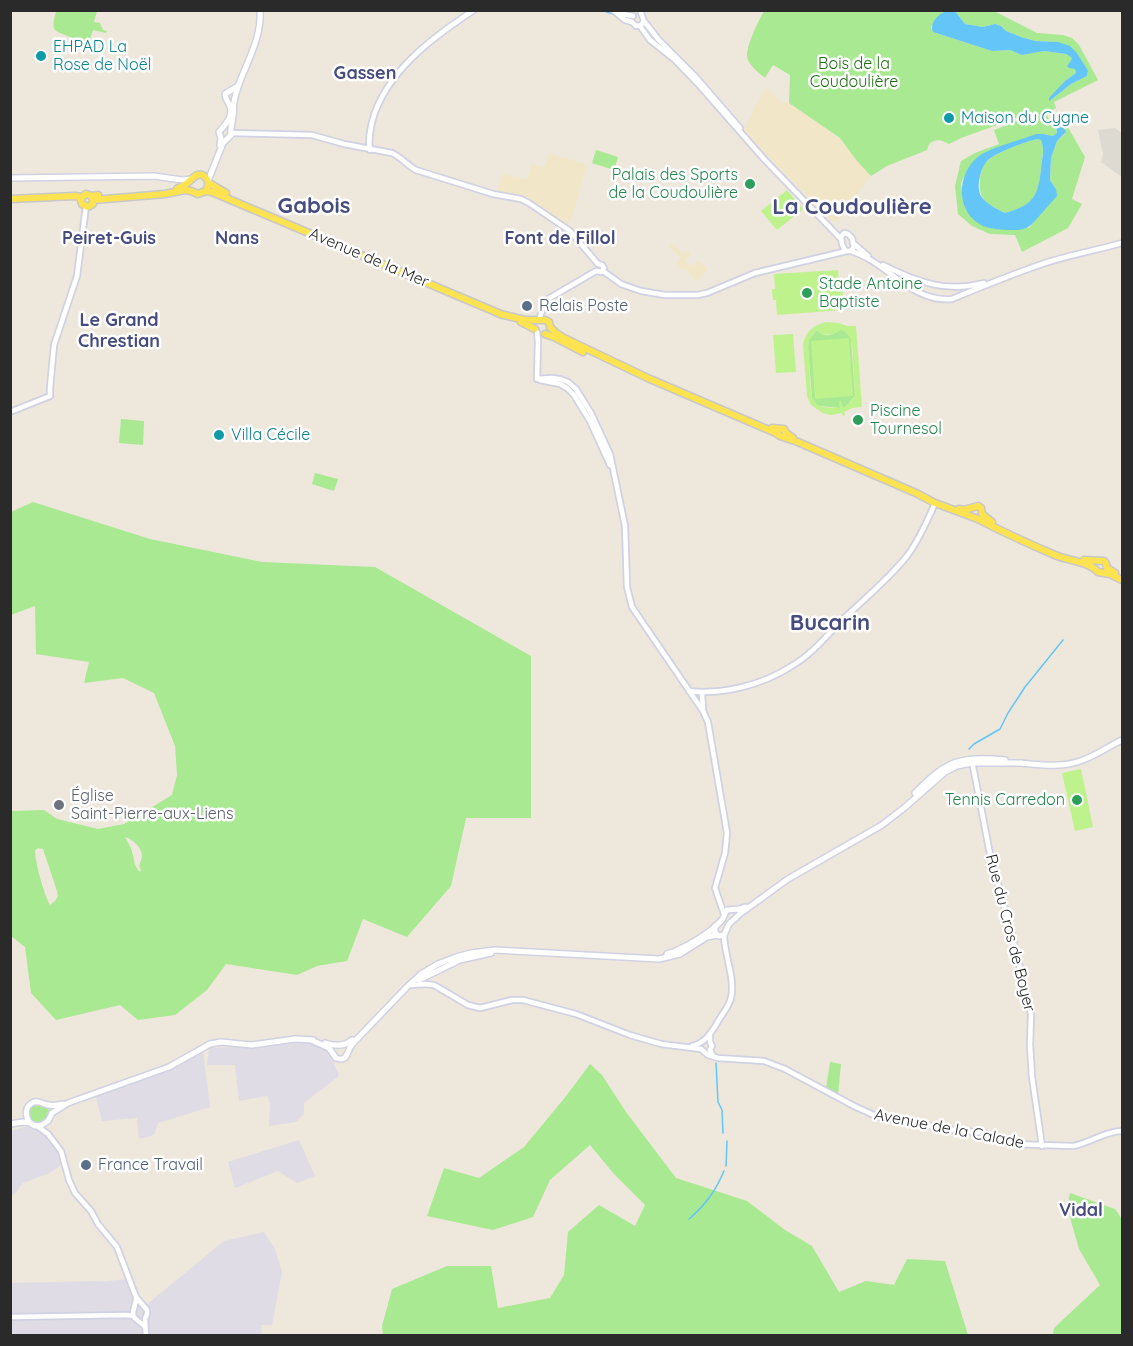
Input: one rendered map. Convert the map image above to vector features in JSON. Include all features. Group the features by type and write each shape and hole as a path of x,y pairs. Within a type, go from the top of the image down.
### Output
{"main road":[{"path":"92,198 164,192 179,188 210,167 224,138 231,136 229,130 232,97 257,37 260,10"},
{"path":"224,138 219,132 229,130"},
{"path":"206,191 224,138"},
{"path":"200,175 239,202"},
{"path":"10,178 154,176 190,180"},
{"path":"190,180 191,191"},
{"path":"10,204 82,198 86,194 92,198 158,195 185,190 198,194 206,191 213,192 239,202"},
{"path":"10,200 75,196 82,198"},
{"path":"82,198 83,205 86,206 92,205 92,198"},
{"name":"Avenue de la Mer","path":"239,202 529,326 586,354 650,379"},
{"name":"Avenue de la Mer","path":"500,314 525,320 542,320 549,324 556,333 576,344 650,379 756,425 781,433 935,503 965,515 971,512"},
{"path":"539,321 535,324 540,333 549,331 549,324"},
{"name":"Avenue de la Mer","path":"916,493 971,512"},
{"path":"980,517 982,510 978,506 974,507 971,512 974,518 980,517 1041,549 1096,565 1104,561 1105,570"},
{"path":"1096,565 1098,573 1105,570 1122,578"},
{"path":"312,1040 327,1046 333,1052 334,1057 340,1060 347,1056 357,1039 421,974 447,960 479,951 649,959 680,954 710,936 720,935 736,917 787,879 882,825 942,768 960,760 998,759 1051,765 1074,763 1092,757 1122,740"},
{"path":"649,959 678,950 710,932 729,911 755,903"},
{"path":"729,911 735,913 736,917"},
{"path":"715,926 714,932 720,935"},
{"path":"333,1052 340,1045 352,1041 389,1005"},
{"path":"10,1124 30,1123 38,1126 46,1123 55,1110 68,1103 162,1070 210,1044 221,1042 252,1045 295,1039 340,1045 348,1051"},
{"path":"30,1123 26,1113 28,1107 33,1103 40,1102 45,1105 50,1116"},
{"path":"45,1105 68,1103"},
{"path":"10,1124 26,1113"}],"street":[{"path":"370,150 369,140 374,115 381,97 395,76 428,44 474,10"},
{"path":"613,10 625,20 637,14"},
{"path":"619,10 623,14 637,14 644,17 644,21 658,39 720,104 756,151"},
{"path":"637,14 635,25 640,26 650,40 674,59 700,86 756,151 842,239 844,249 873,262 905,285 936,299 952,299 1045,263 1122,243"},
{"path":"640,26 644,21"},
{"path":"229,130 312,135 396,155 416,170 493,194 521,199 570,231 598,264 603,266 603,271"},
{"path":"10,411 50,396 54,345 77,276 86,206"},
{"path":"539,321 548,298 596,271 603,271 621,284 641,291 665,295 697,295 754,273 849,251 854,248 850,235 846,233 833,254"},
{"path":"853,243 883,265 929,284 953,288 999,279"},
{"path":"596,271 598,264"},
{"path":"543,309 549,324"},
{"path":"540,333 537,379 552,378 565,381 579,393 610,454 625,526 627,587 632,607 703,711 708,722 727,833 725,853 715,888 722,906 729,911"},
{"path":"692,695 744,686 781,672 802,659 905,557 925,527 935,503"},
{"path":"702,692 703,711"},
{"name":"Rue du Cros de Boyer","path":"972,760 990,854 1031,1014 1032,1075 1042,1146"},
{"path":"408,987 428,984 441,988 472,1006 480,1008 512,1000 523,1000 576,1014 654,1042 679,1047 705,1046 731,996 731,979 720,935"},
{"name":"Avenue de la Calade","path":"705,1046 712,1056 718,1058 764,1061 785,1068 876,1116 954,1130 985,1133 1011,1144 1073,1146 1111,1132 1122,1131"},
{"path":"46,1123 48,1134"},
{"path":"38,1126 48,1134 61,1151 75,1193 117,1247 136,1297 136,1310 142,1319 146,1335"},
{"path":"10,1317 126,1315 136,1310 147,1310 147,1314 142,1319"}],"shaded area":[{"path":"766,87 782,103 787,102 840,138 871,176 836,222 833,222 746,134 744,129"},
{"path":"1115,128 1122,133 1122,177 1101,162 1103,154 1098,130"},
{"path":"549,153 587,165 568,224 562,224 518,195 497,193 503,174 527,180 531,164 544,167"},
{"path":"671,243 683,253 686,250 691,254 685,261 691,267 698,261 708,269 696,281 676,263 681,257 669,248"},
{"path":"307,1042 322,1046 331,1055 339,1076 304,1103 304,1114 296,1122 269,1126 270,1103 267,1096 239,1101 235,1065 207,1065 209,1048"},
{"path":"203,1051 210,1107 158,1123 154,1135 139,1139 137,1118 102,1121 95,1095 169,1069"},
{"path":"27,1126 41,1131 56,1149 62,1164 50,1173 23,1183 11,1196 11,1131"},
{"path":"299,1140 315,1176 297,1183 278,1171 235,1188 228,1162"},
{"path":"264,1232 275,1249 282,1272 272,1325 261,1325 262,1336 11,1335 10,1283 131,1279 141,1301 146,1305 224,1241"}],"green space":[{"path":"56,11 97,11 94,22 100,23 103,30 107,31 106,33 93,30 88,46 54,28"},
{"name":"Bois de la Coudoulière","path":"764,11 947,11 943,12 931,27 933,32 992,51 1010,50 1022,55 1044,51 1072,57 1076,73 1052,99 1071,84 1087,76 1088,72 1077,53 1058,42 1035,41 1021,37 995,24 983,27 965,24 955,11 994,11 1037,33 1072,38 1079,45 1098,80 1054,102 1056,108 1046,114 1050,121 1062,117 1085,157 1072,199 1082,204 1068,228 1022,252 1015,235 990,234 972,226 958,214 955,186 961,161 999,144 994,130 1020,120 1019,117 949,144 936,140 929,144 927,150 887,166 871,176 840,138 789,103 790,75 773,65 765,78 749,63 747,56 752,36","holes":["1055,122 1065,134 1057,141 1051,158 1050,180 1056,189 1029,228 973,218 963,200 961,184 963,178 987,152 1043,134 1053,136 1057,134"]},
{"path":"1037,139 1041,140 1043,154 1040,179 1033,198 1022,207 1005,213 986,202 980,188 981,173 986,162 1004,151"},
{"path":"596,150 618,157 614,170 592,163"},
{"path":"787,190 803,209 777,230 761,211"},
{"name":"Stade Antoine Baptiste","path":"838,270 843,297 840,297 841,310 777,315 776,300 773,300 772,289 775,289 774,274"},
{"path":"822,323 856,326 862,407 852,408 844,412 843,416 842,413 831,415 823,413 811,405 807,396 804,339 808,332","holes":["841,329 848,334 852,343 855,395 851,402 843,408 841,401 839,402 840,408 822,407 816,403 811,394 808,343 817,330 828,335"]},
{"path":"841,329 851,339 855,395 843,408 841,402 840,408 820,406 812,398 809,339 817,330 829,335"},
{"path":"793,334 796,372 776,373 773,335"},
{"path":"849,338 853,396 815,399 811,341"},
{"path":"121,419 144,421 143,445 119,443"},
{"path":"315,473 338,479 334,491 312,484"},
{"path":"33,502 150,539 262,562 375,567 531,656 531,818 466,818 451,886 407,937 363,919 347,961 317,966 297,975 226,964 207,990 175,1015 138,1020 120,1005 56,1020 31,993 25,947 11,936 11,811 44,810 57,819 98,829 124,824 172,795 177,775 175,746 154,693 123,678 84,683 89,662 36,654 35,606 11,615 11,512","holes":["125,837 140,850 142,856 140,872 135,865 131,848","43,849 57,891 58,896 50,905 36,862 35,850"]},
{"name":"Tennis Carredon","path":"1081,769 1093,827 1075,831 1062,773"},
{"path":"830,1062 841,1064 838,1095 826,1089"},
{"path":"590,1064 602,1075 626,1112 676,1178 747,1201 785,1230 812,1246 839,1292 866,1281 894,1285 907,1259 945,1261 968,1335 970,1335 383,1336 382,1326 392,1289 447,1266 491,1266 498,1308 550,1298 564,1275 568,1232 599,1205 635,1226 645,1205 614,1174 590,1145 550,1180 533,1217 493,1230 427,1216 444,1168 479,1178 524,1147"},
{"path":"38,1102 47,1106 50,1113 46,1123 32,1125 26,1110"},
{"path":"1070,1193 1115,1209 1122,1219 1122,1335 1053,1335 1054,1328 1100,1285 1079,1249 1067,1207"}],"water":[{"path":"947,11 955,11 965,24 983,27 995,24 1021,37 1070,46 1087,69 1087,76 1071,84 1049,101 1049,98 1065,81 1076,73 1075,69 1067,66 1071,57 1066,54 1044,51 1022,55 1010,50 992,51 933,32 932,25 936,19"},
{"path":"1059,120 1066,132 1057,141 1051,158 1050,180 1056,189 1057,196 1025,229 993,229 974,220 967,212 962,192 963,182 971,164 985,153 1036,134 1053,136 1057,133 1055,121","holes":["1037,139 1041,140 1043,151 1036,193 1022,207 1005,213 992,206 981,196 979,183 988,160 1019,145"]}],"waterway":[{"path":"601,10 613,14"},
{"path":"969,749 1000,729 1025,687 1063,640"},
{"path":"716,1063 718,1102 722,1110 723,1133"},
{"path":"726,1166 727,1141"},
{"path":"689,1219 709,1197 724,1171"}],"place":[{"name":"EHPAD La Rose de Noël","path":"41,56"},
{"name":"Maison du Cygne","path":"949,118"},
{"name":"Palais des Sports de la Coudoulière","path":"750,184"},
{"name":"Stade Antoine Baptiste","path":"807,293"},
{"name":"Relais Poste","path":"527,306"},
{"name":"Piscine Tournesol","path":"858,420"},
{"name":"Villa Cécile","path":"219,435"},
{"name":"Tennis Carredon","path":"1077,800"},
{"name":"Église Saint-Pierre-aux-Liens","path":"59,805"},
{"name":"France Travail","path":"86,1165"}],"district":[{"name":"Gassen","path":"365,74"},
{"name":"Gabois","path":"314,206"},
{"name":"La Coudoulière","path":"852,207"},
{"name":"Peiret-Guis","path":"109,239"},
{"name":"Nans","path":"237,239"},
{"name":"Font de Fillol","path":"560,239"},
{"name":"Le Grand Chrestian","path":"119,331"},
{"name":"Bucarin","path":"830,623"},
{"name":"Vidal","path":"1081,1211"}]}
